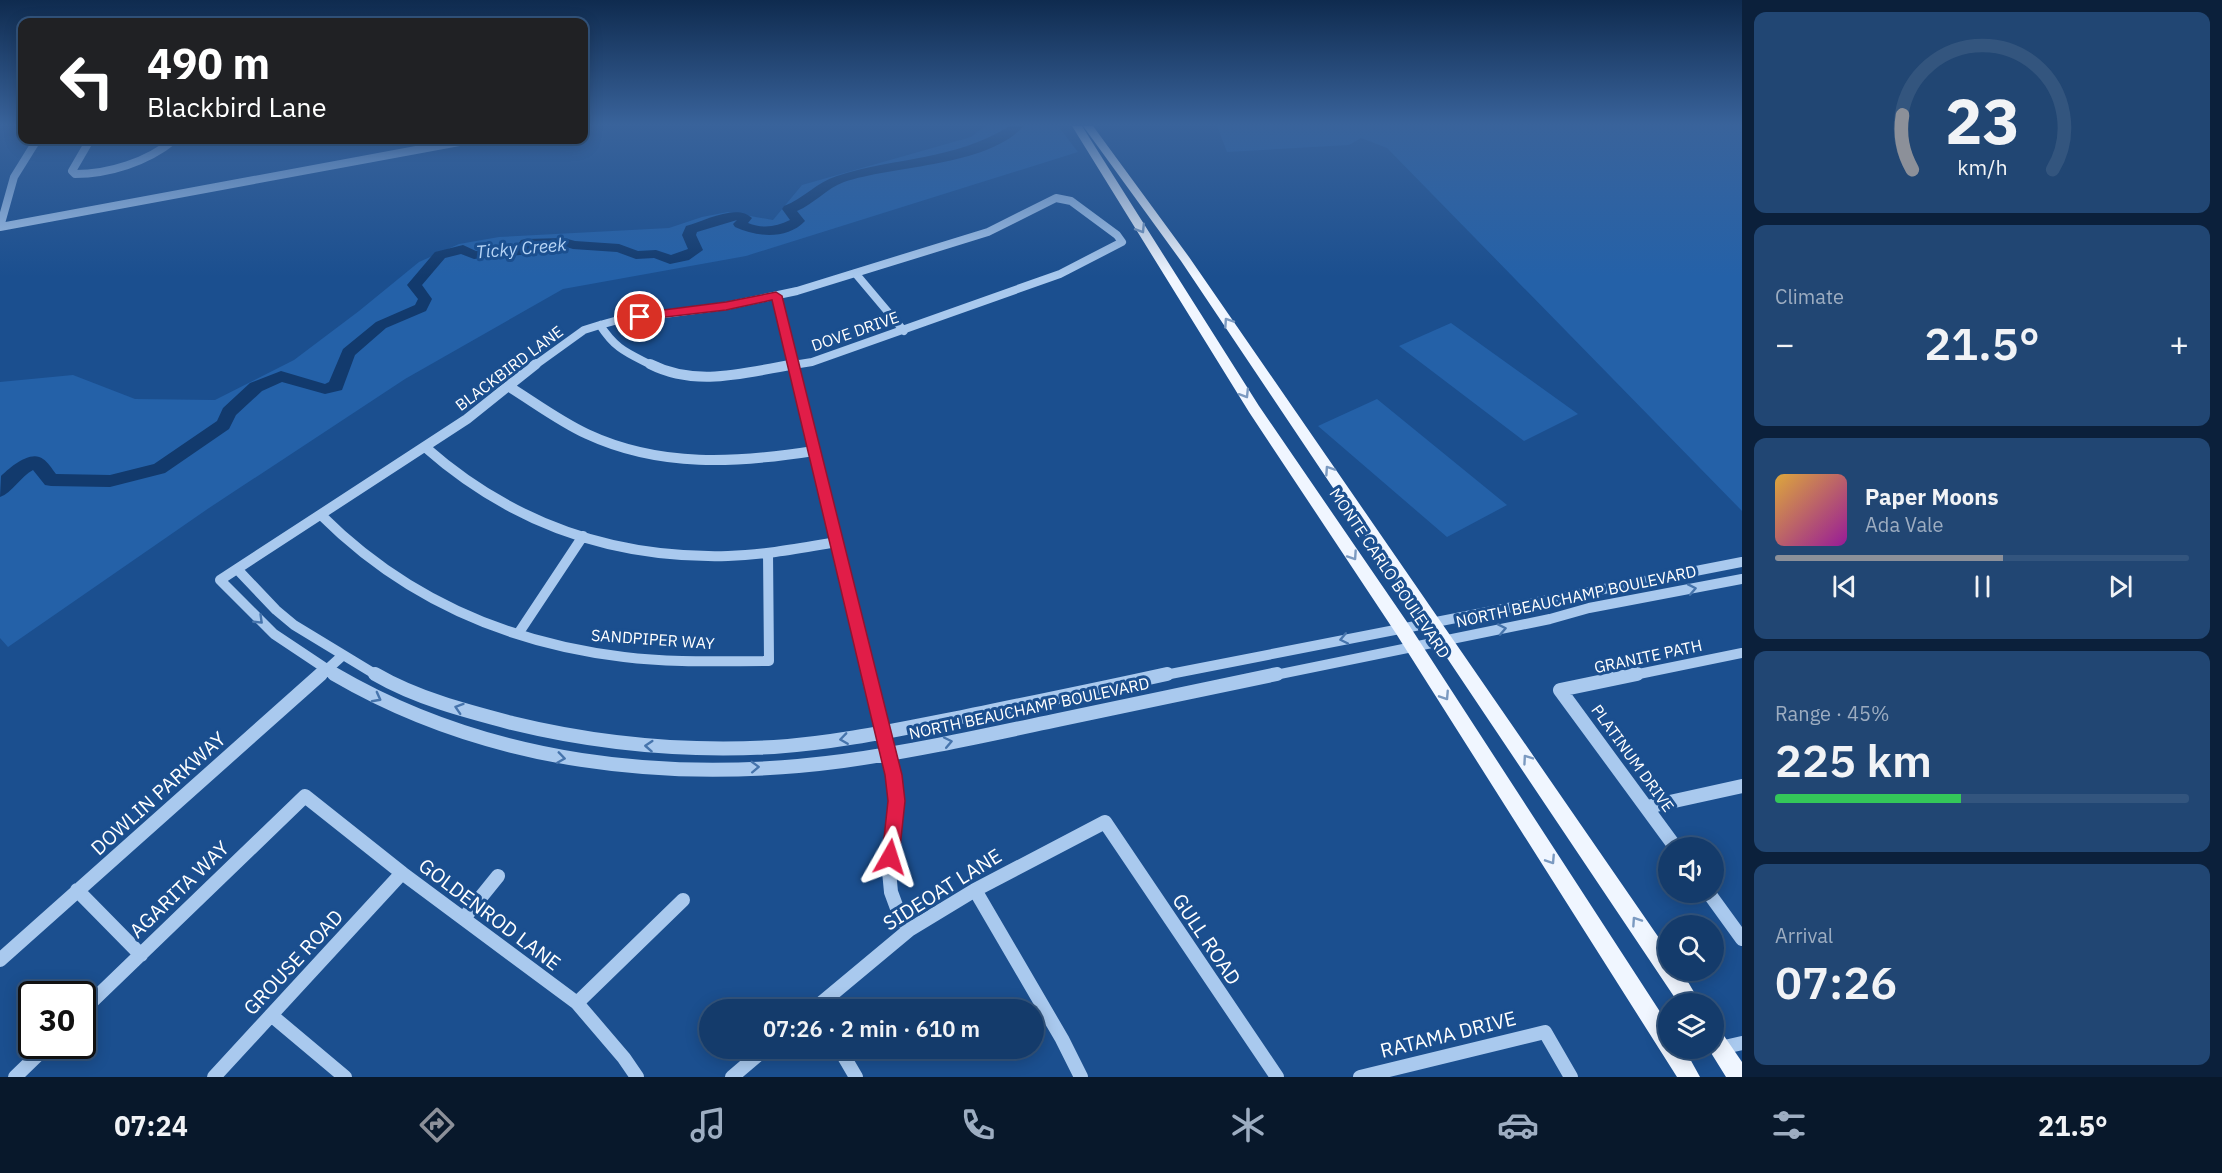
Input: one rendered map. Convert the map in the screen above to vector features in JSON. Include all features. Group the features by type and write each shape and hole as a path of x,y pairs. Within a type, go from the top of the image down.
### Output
{"main road":[{"name":"MONTE CARLO BOULEVARD","path":"1108,176 1254,409 1414,646 1658,1027"},
{"name":"MONTE CARLO BOULEVARD","path":"1125,176 1167,233 1658,955"},
{"path":"1724,1053 1739,1077"},
{"path":"1678,1059 1689,1077"}],"street":[{"path":"14,176 0,227 274,176"},
{"name":"DOVE DRIVE","path":"600,325 611,342 623,351 663,371 680,376 716,377 825,359 1060,274 1122,242 1116,234 1071,201 1056,198"},
{"name":"BLACKBIRD LANE","path":"220,580 467,419 560,345 584,330 618,320 726,306 776,296 856,274 988,232 1056,198"},
{"path":"856,274 904,331"},
{"path":"776,296 888,754 897,801 889,871 891,892 898,911 909,930"},
{"path":"508,386 572,426 596,438 659,456 722,463 752,461 814,451"},
{"path":"425,447 452,471 529,518 583,536 634,548 726,556 768,553 837,542"},
{"name":"SANDPIPER WAY","path":"321,515 353,546 380,567 407,584 478,619 563,647 624,657 685,661 770,661 768,553"},
{"path":"518,634 583,536"},
{"name":"NORTH BEAUCHAMP BOULEVARD","path":"237,569 276,610 317,641 390,683 477,714 550,732 625,744 690,748 775,747 883,733 1401,627 1742,562"},
{"name":"NORTH BEAUCHAMP BOULEVARD","path":"220,580 261,623 326,670 382,701 425,721 471,737 539,755 619,767 690,769 774,767 888,754 1550,619 1589,608 1742,579"},
{"name":"GRANITE PATH","path":"1560,690 1742,653"},
{"name":"DOWLIN PARKWAY","path":"0,960 342,656"},
{"name":"PLATINUM DRIVE","path":"1560,690 1668,837"},
{"path":"1647,807 1742,786"},
{"name":"GOLDENROD LANE","path":"305,796 402,873 577,1003 624,1058 636,1077"},
{"name":"AGARITA WAY","path":"96,998 305,796"},
{"name":"SIDEOAT LANE","path":"826,999 909,930 975,890 1105,822"},
{"name":"GULL ROAD","path":"1105,822 1276,1077"},
{"name":"GROUSE ROAD","path":"214,1077 402,873"},
{"path":"464,918 498,876"},
{"path":"77,890 141,955"},
{"path":"975,890 1081,1077"},
{"path":"577,1003 683,900"},
{"path":"1716,903 1742,939"},
{"path":"271,1015 345,1077"},
{"name":"RATAMA DRIVE","path":"1360,1077 1545,1032 1571,1077"},
{"path":"1724,1042 1742,1043"},
{"path":"16,1077 34,1059"},
{"path":"732,1077 753,1059"},
{"path":"845,1059 856,1077"}],"shaded area":[{"path":"833,176 1001,176 746,256 563,289 405,379 209,508 8,647 0,638 0,382 73,375 135,399 215,400 294,360 419,262 459,244 499,237 669,228 702,217 728,212 773,220 802,185"},
{"path":"1415,176 1742,176 1742,511"},
{"path":"1451,323 1578,414 1524,441 1399,346"},
{"path":"1377,399 1507,505 1447,537 1318,426"}],"waterway":[{"name":"Ticky Creek","path":"0,490 15,473 36,462 51,480 110,481 159,469 223,425 229,412 256,387 281,376 325,389 336,386 348,353 381,325 421,308 425,299 414,285 440,255 463,249 474,255 520,251 526,243 564,242 573,245 619,248 636,255 656,254 670,260 684,257 696,250 689,235 691,229 738,215 745,218 740,224 747,228 762,231 784,228 798,221 789,209 836,181 852,176"}],"route":[{"path":"640,317 726,306 776,296 893,775 897,801 890,857"}]}
